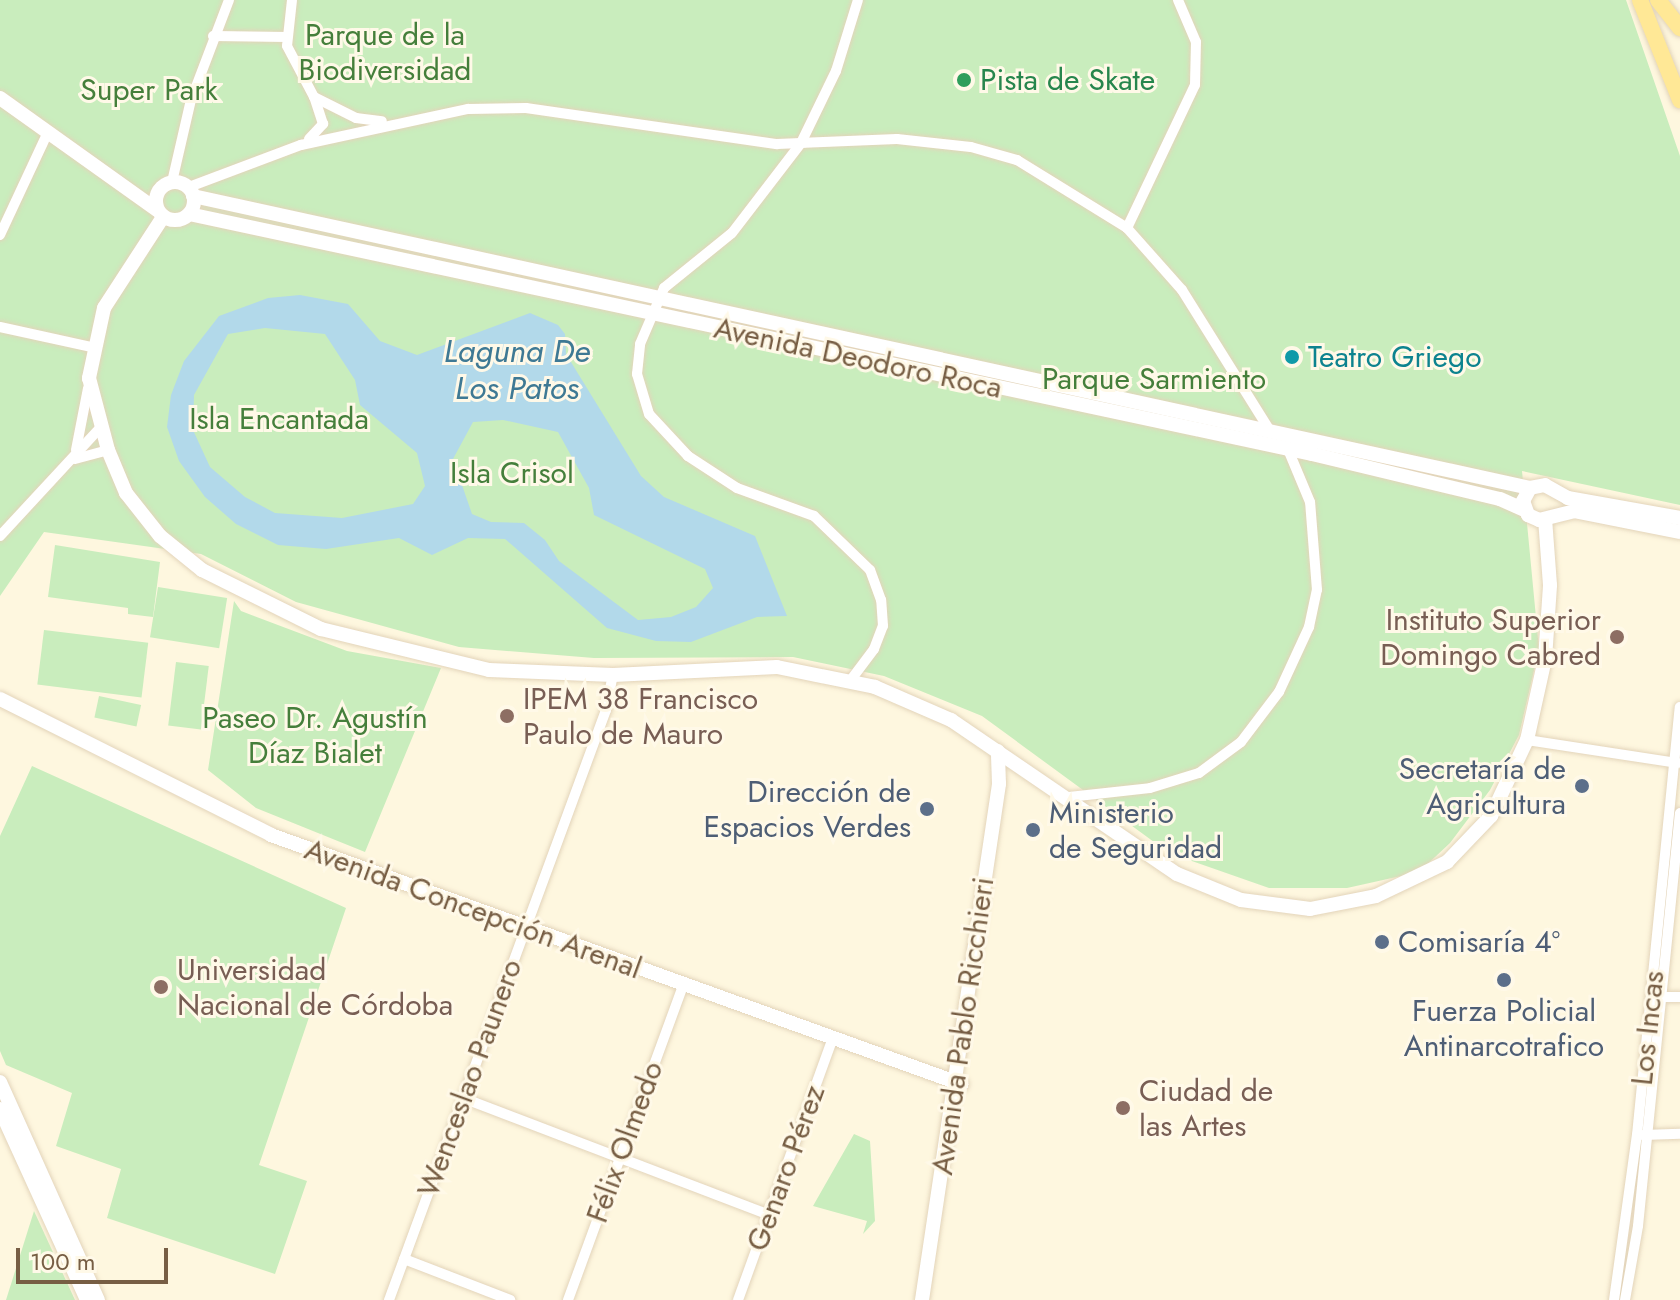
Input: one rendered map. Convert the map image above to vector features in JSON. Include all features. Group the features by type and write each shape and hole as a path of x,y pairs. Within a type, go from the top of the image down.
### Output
{"main road":[{"path":"1640,0 1680,100"},
{"path":"1658,0 1680,28"},
{"path":"0,98 47,134 160,214 173,221 189,214 191,192 172,182 158,190 122,187"},
{"path":"158,190 160,214 113,292 92,347 89,378 108,450 126,493 160,536 202,570 294,619 338,634 489,670 613,675 737,666 850,681 914,702 998,751 1198,885 1264,905 1333,907 1399,889 1460,850 1500,803 1527,740 1549,623 1549,517 1558,503 1554,490"},
{"name":"Avenida Deodoro Roca","path":"191,192 658,298 1530,488 1539,484 1568,498 1680,518"},
{"name":"Avenida Deodoro Roca","path":"189,214 1290,450 1500,499 1549,517 1574,511 1680,532"},
{"path":"1525,510 1530,488"},
{"name":"Avenida Concepción Arenal","path":"0,699 263,832 525,932"},
{"name":"Avenida Concepción Arenal","path":"0,708 247,833 957,1085"},
{"name":"Avenida Pablo Ricchieri","path":"929,1300 999,784 998,751"},
{"name":"Avenida Pablo Ricchieri","path":"922,1300 1008,776 1015,762"},
{"path":"0,1082 98,1300"},
{"path":"0,1109 87,1300"}],"street":[{"path":"172,182 191,100 229,0"},
{"path":"292,0 287,37 290,58 314,97 323,124 301,145"},
{"path":"850,681 874,649 883,626 881,600 870,570 814,516 721,479 659,428 643,402 637,374 651,313 658,298 732,233 801,143 836,71 858,0"},
{"path":"1127,228 1195,85 1196,42 1178,0"},
{"path":"213,36 287,37"},
{"path":"314,97 356,118 396,121"},
{"path":"191,192 301,145 396,121 442,112 526,108 801,143 925,140 989,151 1052,179 1127,228 1182,290 1270,430 1290,450 1310,502 1317,590 1309,627 1279,692 1241,742 1199,773 1150,788 1069,797"},
{"path":"0,235 47,134"},
{"path":"0,327 92,347"},
{"path":"73,459 84,428 89,378"},
{"path":"0,536 101,427"},
{"path":"73,459 108,450"},
{"name":"Wenceslao Paunero","path":"389,1300 606,710 613,675"},
{"name":"Los Incas","path":"1625,1300 1656,997 1680,707"},
{"path":"1527,740 1677,763"},
{"name":"Los Incas","path":"1656,997 1680,813"},
{"name":"Félix Olmedo","path":"568,1300 681,988"},
{"path":"1656,997 1680,997"},
{"name":"Genaro Pérez","path":"738,1300 832,1040"},
{"path":"463,1098 769,1215"},
{"path":"1643,1135 1680,1134"},
{"name":"Los Incas","path":"1614,1300 1643,1135"},
{"path":"404,1259 510,1300"}],"green space":[{"name":"Parque Sarmiento","path":"0,0 1626,0 1680,156 1680,505 1522,471 1539,649 1519,735 1490,790 1450,843 1419,872 1347,888 1269,888 1169,853 982,716 884,676 793,657 594,658 459,647 296,602 201,554 44,532 0,596"},
{"path":"55,545 160,562 153,617 128,614 128,608 48,597"},
{"path":"158,587 227,598 219,648 150,637"},
{"name":"Paseo Dr. Agustín Díaz Bialet","path":"234,601 241,611 347,651 441,668 365,852 256,808 208,770"},
{"path":"44,630 148,643 142,697 37,685"},
{"path":"176,662 209,666 201,730 168,726"},
{"path":"99,696 141,705 136,726 94,718"},
{"name":"Universidad Nacional de Córdoba","path":"32,766 346,908 259,1165 307,1181 275,1274 107,1218 121,1169 56,1146 72,1093 6,1065 0,1051 0,836"},
{"path":"854,1134 870,1141 875,1221 863,1234 867,1221 813,1206"},
{"path":"34,1211 75,1300 6,1300"}],"water":[{"name":"Laguna De Los Patos","path":"300,295 348,304 380,341 417,355 530,313 558,325 565,334 566,354 641,476 664,497 755,536 787,616 757,617 691,642 656,641 607,628 505,539 468,538 432,555 399,538 326,549 278,545 236,524 205,497 179,461 167,427 171,395 184,361 219,316 268,298","holes":["265,328 325,334 355,380 360,405 417,453 425,486 413,504 342,518 275,513 245,497 210,467 193,430 194,395 228,334","503,420 558,432 589,488 594,515 705,569 713,588 696,607 671,617 638,620 559,561 545,540 524,523 491,522 472,514 453,459 473,422"]}],"place":[{"name":"Pista de Skate","path":"964,80"},
{"name":"Teatro Griego","path":"1292,357"},
{"name":"Instituto Superior Domingo Cabred","path":"1617,637"},
{"name":"IPEM 38 Francisco Paulo de Mauro","path":"507,716"},
{"name":"Secretaría de Agricultura","path":"1582,786"},
{"name":"Dirección de Espacios Verdes","path":"927,809"},
{"name":"Ministerio de Seguridad","path":"1033,830"},
{"name":"Comisaría 4°","path":"1382,942"},
{"name":"Fuerza Policial Antinarcotrafico","path":"1504,980"},
{"name":"Universidad Nacional de Córdoba","path":"161,987"},
{"name":"Ciudad de las Artes","path":"1123,1108"}],"park label":[{"name":"Parque de la Biodiversidad","path":"385,52"},
{"name":"Super Park","path":"149,90"},
{"name":"Isla Encantada","path":"279,419"},
{"name":"Isla Crisol","path":"512,473"}]}
